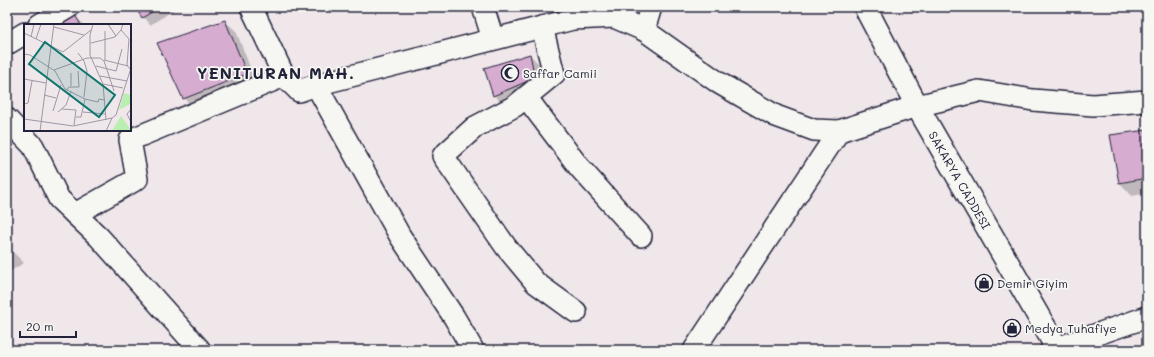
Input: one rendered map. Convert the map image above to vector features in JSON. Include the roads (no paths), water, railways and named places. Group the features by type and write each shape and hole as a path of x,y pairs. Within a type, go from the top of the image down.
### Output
{"street":[{"path":"41,24 69,7"},
{"path":"251,7 284,76 299,91 316,85 573,19 614,17 644,30 720,83 776,116 814,130 839,131 917,106 979,91 1033,100 1093,105 1147,101"},
{"path":"483,7 493,39"},
{"path":"644,30 651,7"},
{"name":"SAKARYA CADDESI","path":"865,7 917,106 1055,349"},
{"path":"542,27 554,74 515,106 475,127 443,156 506,247 536,283 576,312"},
{"path":"7,44 24,34"},
{"path":"74,214 137,179 130,140 284,76"},
{"path":"316,85 400,236 454,317 473,350"},
{"path":"526,97 579,167 641,236"},
{"path":"7,119 33,146 59,199 99,237 200,350"},
{"path":"694,350 839,131"},
{"path":"1055,349 1147,317"}],"place":[{"name":"Saffar Camii","path":"510,73"},
{"name":"Demir Giyim","path":"984,283"},
{"name":"Medya Tuhafiye","path":"1012,328"}],"district":[{"name":"YENITURAN MAH.","path":"276,72"}]}
